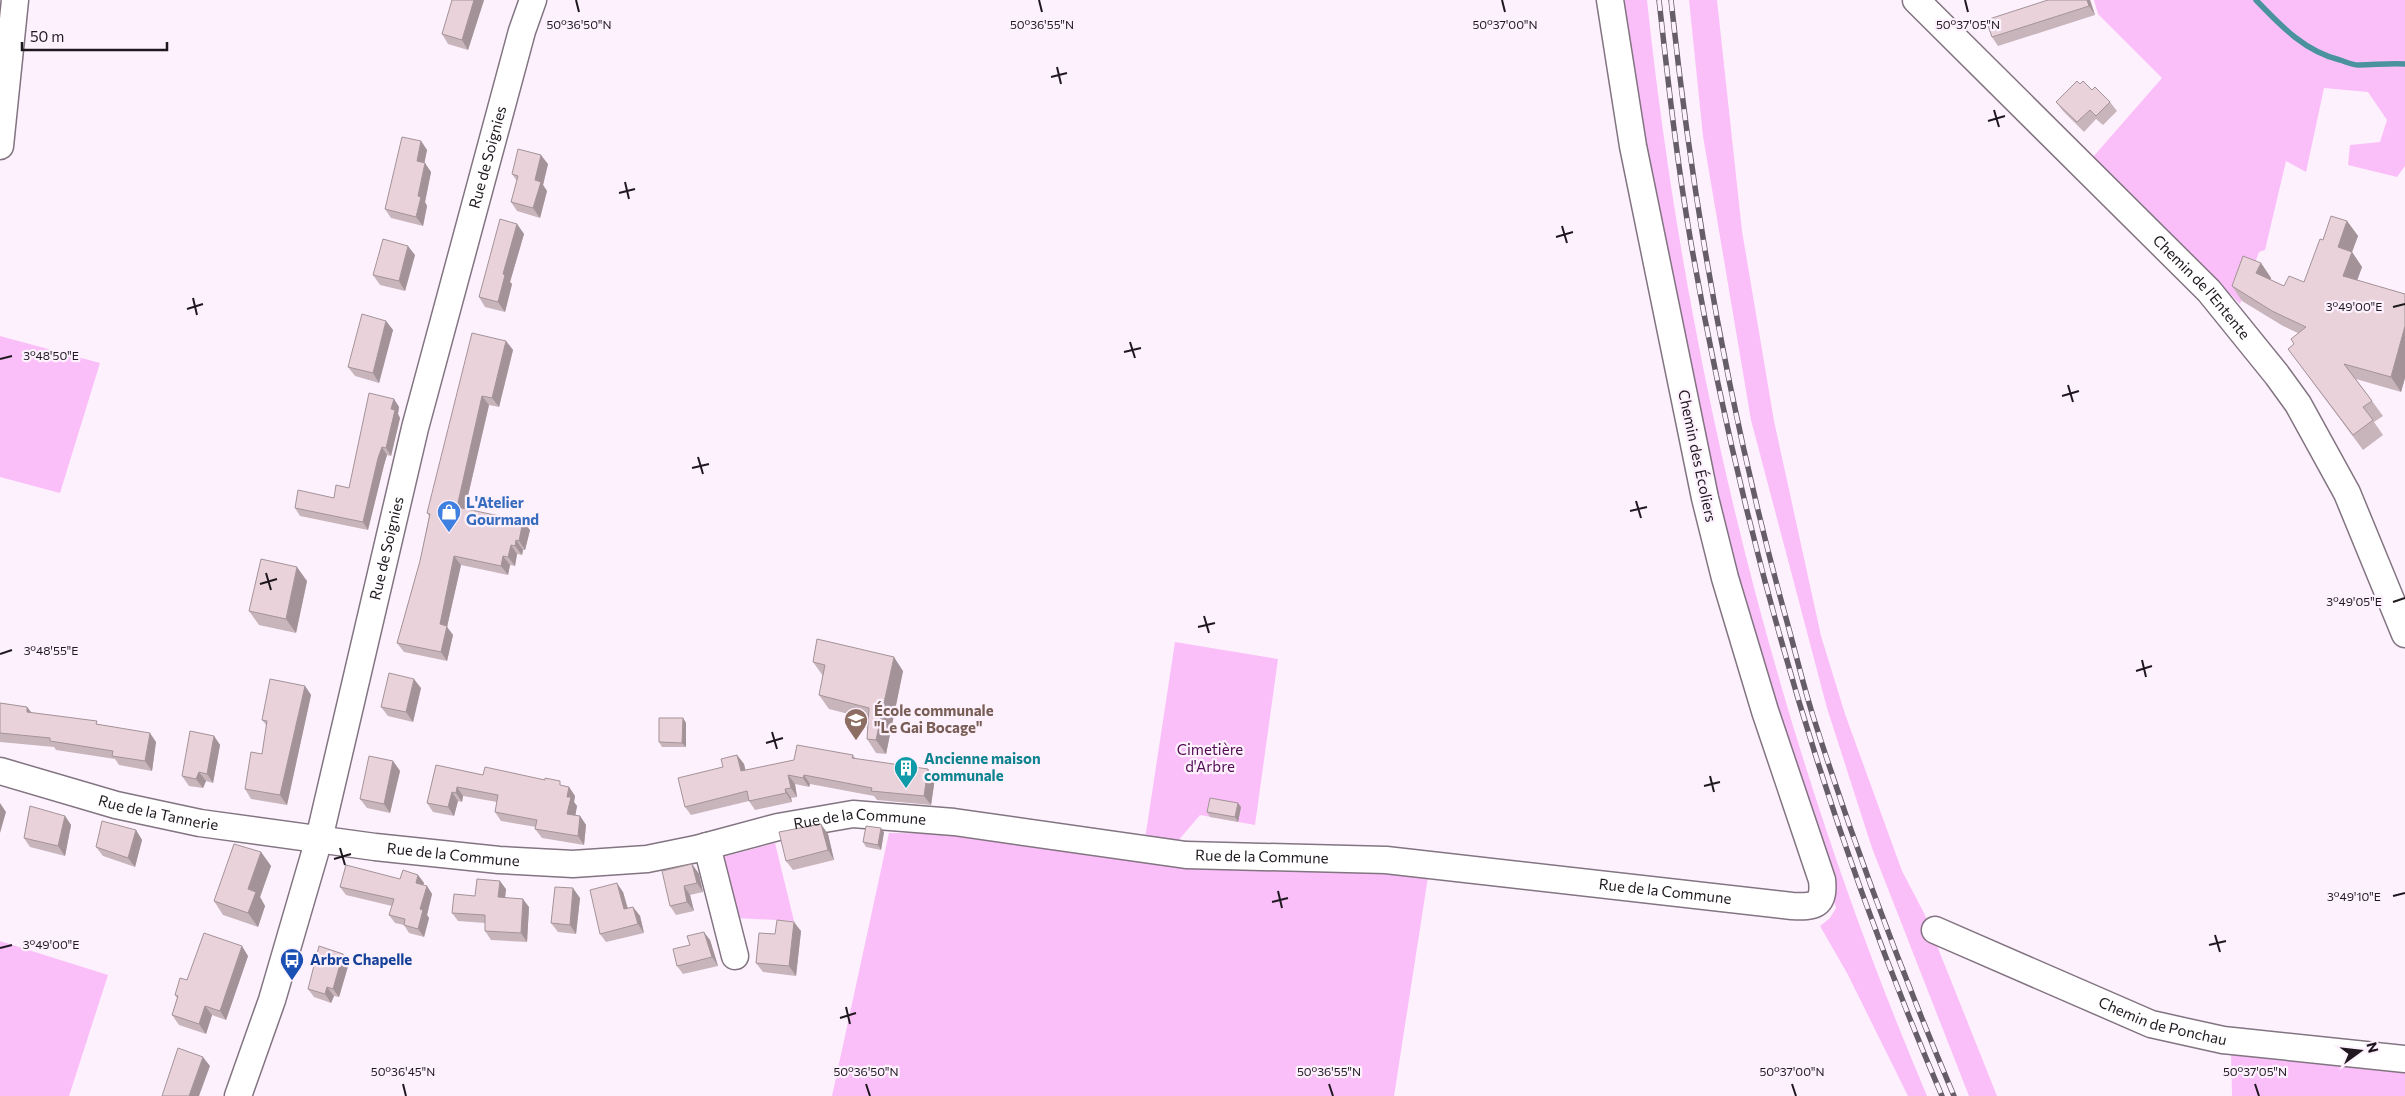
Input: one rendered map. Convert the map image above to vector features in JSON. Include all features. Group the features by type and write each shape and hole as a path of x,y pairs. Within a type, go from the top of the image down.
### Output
{"street":[{"path":"0,146 15,0"},
{"name":"Rue de Soignies","path":"238,1096 272,1000 319,839 415,428 519,40 533,0"},
{"name":"Chemin des Écoliers","path":"1610,0 1633,146 1705,498 1725,578 1765,712 1822,880 1823,888 1820,901"},
{"name":"Chemin de l'Entente","path":"1916,0 2209,291 2277,375 2298,404 2347,493 2405,634"},
{"name":"Rue de la Tannerie","path":"0,771 106,802 200,824 319,839"},
{"name":"Rue de la Commune","path":"319,839 451,855 573,864 647,859 811,820 853,814 886,815 973,824 1186,855 1386,860 1792,906 1812,906 1820,901"},
{"path":"707,846 735,956"},
{"name":"Chemin de Ponchau","path":"1935,930 2151,1024 2223,1040 2405,1059"}],"green space":[{"path":"1618,0 1647,0 1664,141 1687,281 1714,420 1746,559 1784,695 1826,831 1874,964 1927,1096 1908,1096 1847,973 1820,926 1830,918 1836,908 1824,863 1728,568"},
{"path":"1689,0 1717,0 1742,231 1774,421 1821,636 1845,714 1902,871 1924,913 1997,1096 1969,1096 1872,848 1827,708 1751,420 1703,136"},
{"path":"2094,0 2405,0 2405,166 2397,177 2348,165 2350,145 2380,142 2387,120 2368,92 2324,88 2306,172 2286,161 2265,250 2259,252 2240,304 2093,157 2162,78 2098,14"},
{"path":"0,336 100,363 60,493 0,477"},
{"name":"Cimetière d'Arbre","path":"1175,642 1278,659 1255,825 1200,815 1177,842 1145,839"},
{"path":"889,833 1051,835 1430,864 1394,1096 832,1096"},
{"path":"775,843 794,921 737,918 723,857"},
{"path":"0,941 108,975 69,1096 0,1096"},
{"path":"2231,1052 2405,1071 2405,1096 2232,1096"}],"building":[{"path":"452,0 474,0 462,40 442,34"},
{"path":"2048,0 2087,0 2089,6 1992,37 1986,20"},
{"path":"2077,81 2080,84 2083,81 2092,90 2095,87 2110,102 2096,116 2090,110 2077,122 2056,102"},
{"path":"402,137 421,141 417,161 425,163 418,196 421,197 416,217 385,209"},
{"path":"518,149 541,155 535,180 541,182 533,208 511,202 518,176 512,174"},
{"path":"2331,216 2347,221 2338,247 2352,252 2343,276 2405,294 2405,326 2391,377 2344,364 2372,401 2363,407 2373,420 2353,435 2288,349 2294,344 2291,339 2306,327 2272,311 2232,286 2243,256 2261,263 2256,273 2284,286 2289,276 2304,282 2320,239 2323,240"},
{"path":"500,219 517,224 503,274 505,275 498,302 479,297"},
{"path":"383,239 408,246 399,281 373,275"},
{"path":"362,314 386,321 373,373 348,367"},
{"path":"472,333 506,341 492,398 482,396 457,507 523,521 519,541 516,540 515,546 511,545 508,557 503,556 501,566 454,556 440,624 447,626 441,652 397,643 420,561 430,514 427,513"},
{"path":"369,393 394,399 391,409 395,410 386,448 382,447 378,458 363,522 295,508 298,490 334,498 336,485 349,488"},
{"path":"261,559 297,567 286,619 249,611"},
{"path":"817,639 894,657 876,740 867,739 869,708 819,695 825,665 813,662"},
{"path":"389,673 414,679 406,712 381,707"},
{"path":"270,679 305,686 280,795 245,789 251,752 262,754 267,721 262,720"},
{"path":"0,703 27,707 27,712 97,721 96,724 150,733 145,761 112,756 113,751 50,741 50,738 0,733"},
{"path":"659,718 683,718 682,743 659,742"},
{"path":"190,731 214,736 207,774 199,772 196,779 182,776"},
{"path":"797,745 853,755 852,758 928,769 924,796 871,791 872,788 804,775 803,778 788,775 791,788 785,789 786,793 749,801 747,791 685,807 678,778 723,767 721,759 737,755 741,771 794,760"},
{"path":"369,756 393,761 384,804 360,799"},
{"path":"436,765 483,775 485,767 545,780 545,778 560,781 560,785 569,787 567,797 571,797 567,814 580,816 578,836 535,829 537,820 495,812 498,795 457,787 456,793 452,792 448,807 427,803"},
{"path":"1210,798 1238,803 1235,817 1207,812"},
{"path":"30,806 65,816 58,846 24,838"},
{"path":"102,821 136,830 128,858 96,847"},
{"path":"821,824 828,850 786,861 779,832"},
{"path":"866,826 881,828 878,845 863,842"},
{"path":"234,844 261,852 248,889 256,892 248,913 214,901"},
{"path":"692,864 697,883 684,886 687,902 670,906 662,871"},
{"path":"346,865 400,879 403,870 418,875 416,883 427,886 420,909 423,910 418,929 404,925 405,919 389,915 394,899 340,887"},
{"path":"477,879 500,881 498,897 523,899 521,933 485,931 485,915 452,913 454,894 475,896"},
{"path":"617,883 624,909 633,907 638,924 600,934 590,890"},
{"path":"555,887 573,888 570,925 551,923"},
{"path":"777,920 794,922 789,966 756,963 759,933 775,934"},
{"path":"704,932 712,957 677,966 673,949 690,945 687,936"},
{"path":"204,933 242,946 220,1011 205,1006 199,1024 172,1015 178,996 175,995 180,978 187,980"},
{"path":"319,946 343,954 333,989 327,987 325,994 308,989"},
{"path":"178,1048 203,1057 189,1096 162,1096"}],"waterway":[{"path":"2256,0 2304,44 2327,56 2356,65 2405,64"}],"railway":[{"path":"1659,0 1677,152 1691,243 1735,462 1762,570 1792,677 1861,889 1900,993 1942,1096"},
{"path":"1671,0 1690,155 1715,308 1746,460 1764,536 1809,703 1845,812 1915,1002 1954,1096"}],"place":[{"name":"L'Atelier Gourmand","path":"449,533"},
{"name":"École communale \"Le Gai Bocage\"","path":"856,741"},
{"name":"Ancienne maison communale","path":"906,789"},
{"name":"Arbre Chapelle","path":"292,981"}]}
